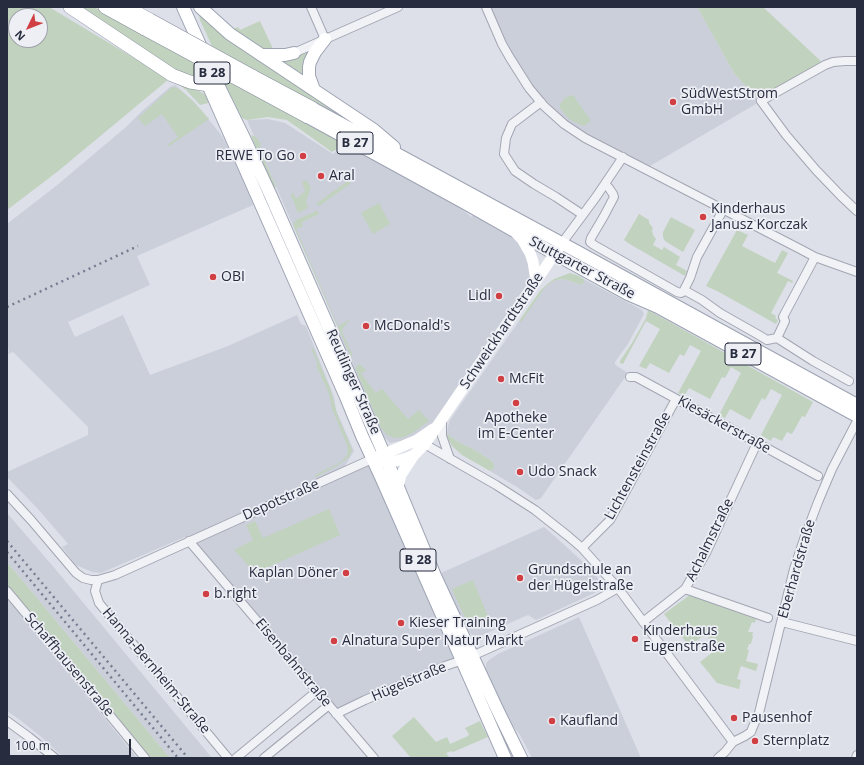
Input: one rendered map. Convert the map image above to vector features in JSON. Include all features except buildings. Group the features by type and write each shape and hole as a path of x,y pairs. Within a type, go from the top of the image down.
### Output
{"highway":[{"path":"70,7 172,75 190,82 209,85"},
{"name":"B 27","path":"105,7 148,25 310,113"},
{"name":"B 27","path":"127,7 148,25"}],"main road":[{"name":"Reutlinger Straße","path":"174,7 372,459 468,659 480,672 521,758"},
{"name":"Reutlinger Straße","path":"183,7 216,83 271,196 386,458 436,576 505,758"},
{"path":"200,7 230,34 385,138 406,159"},
{"path":"314,90 309,76 309,66 325,39"},
{"path":"260,55 285,55 294,53"},
{"name":"Stuttgarter Straße","path":"310,113 406,159 857,404"},
{"name":"Stuttgarter Straße","path":"310,113 515,232 628,294 671,314 857,416"},
{"path":"515,232 522,239 530,253 536,281"},
{"name":"Schweickhardtstraße","path":"372,459 407,458 414,455 421,442 440,422 562,243"},
{"name":"Schweickhardtstraße","path":"386,458 421,442"},
{"path":"398,486 401,475 414,455"}],"street":[{"path":"310,7 325,39"},
{"path":"294,53 398,7"},
{"path":"486,7 510,58 529,88 553,116 575,132 722,210 815,257 857,272"},
{"path":"857,61 845,60 825,65 761,101 783,131 816,170 857,211"},
{"path":"541,102 512,124 506,138 504,154 515,171 583,215"},
{"name":"Schweickhardtstraße","path":"562,243 605,184 622,157"},
{"path":"605,184 610,188 614,197 590,242 681,293 683,292 690,278 692,268 697,257 722,210"},
{"path":"777,338 786,321 783,317 815,257"},
{"path":"684,290 767,340 777,338 813,361 849,381"},
{"name":"Kiesäckerstraße","path":"630,377 636,377 818,476"},
{"name":"Lichtensteinstraße","path":"582,548 610,520 676,399"},
{"name":"Eberhardstraße","path":"733,742 749,734 759,713 794,570 809,525 837,459 857,421"},
{"path":"440,422 442,436 450,459"},
{"path":"421,442 429,450 490,484 496,485"},
{"path":"421,442 496,485 535,510 582,548 618,588 733,742 718,758"},
{"name":"Achalmstraße","path":"643,622 685,589 706,553 757,443"},
{"name":"Depotstraße","path":"189,541 372,459"},
{"path":"7,494 76,573 83,578 98,580 116,574 189,541"},
{"name":"Eisenbahnstraße","path":"189,541 374,758"},
{"name":"Hanna-Bernheim-Straße","path":"98,580 95,590 99,603 228,758"},
{"name":"Hügelstraße","path":"336,714 437,669 468,659 573,611 618,588"},
{"path":"685,589 768,618"},
{"name":"Schaffhausenstraße","path":"7,591 145,758"},
{"path":"782,622 857,641"},
{"path":"236,758 317,691"},
{"path":"264,758 329,705"},
{"path":"7,721 55,758"}],"shaded area":[{"path":"486,7 697,7 734,73 761,101 645,169 585,138 529,88"},
{"path":"175,85 193,101 222,136 247,187 253,205 137,256 150,285 68,322 75,337 123,315 150,375 228,346 297,315 301,324 306,326 334,397 336,410 354,451 340,474 372,459 463,662 336,714 185,537 101,573 92,572 76,565 62,547 68,544 37,508 7,477 7,472 88,435 88,427 13,352 8,354 7,224 56,186 126,127 170,87"},
{"path":"268,119 285,123 333,154 345,145 458,206 471,217 474,215 511,235 525,248 533,277 431,425 415,436 390,443 383,436 340,341 339,331 247,120"},
{"path":"564,279 582,285 585,280 642,310 644,314 628,344 615,362 617,366 628,373 541,498 536,500 490,471 495,467 492,461 447,434 448,426 450,420 519,321 521,321 546,286 556,280"},
{"path":"7,513 212,758 170,758 7,562"},
{"name":"Grundschule an der Hügelstraße","path":"544,527 584,563 602,583 601,590 536,620 528,615 478,637 473,636 467,630 441,573"},
{"path":"7,599 137,758 64,758 39,735 7,711"},
{"path":"579,617 641,758 532,758 520,735 508,720 487,676 486,663 498,654"}],"green space":[{"path":"7,7 49,7 169,79 57,172 7,210"},
{"path":"77,7 94,7 193,62 199,76 196,78 183,75"},
{"path":"197,7 261,55 314,44 314,90 374,130 332,152 287,120 268,117 247,120 242,118 222,79 211,44 200,20"},
{"path":"697,7 763,7 825,65 761,101 734,73"},
{"path":"260,21 274,51 254,46 233,29 238,27 240,30"},
{"path":"178,82 203,93 207,97 208,103 200,105 178,84"},
{"path":"174,87 178,88 193,101 209,119 169,146 167,145 178,137 162,114 145,126 138,118"},
{"path":"573,95 591,121 584,126 568,118 560,108 560,104 565,98"},
{"path":"251,135 256,137 261,144 259,148 276,186 275,188 264,169"},
{"path":"306,180 311,187 306,201 308,208 298,213 291,195 293,192 296,199 305,191 302,182"},
{"path":"348,181 351,182 350,184 319,206 318,205 317,203"},
{"path":"379,203 390,224 373,234 361,213"},
{"path":"317,211 319,214 302,222 303,226 296,229 338,326 349,320 342,332 353,356 351,357 293,225 296,220"},
{"path":"639,214 649,220 649,223 653,228 653,235 656,239 653,245 662,250 664,247 680,257 676,265 687,271 685,276 624,240"},
{"path":"671,217 695,230 683,252 665,241 663,237 663,232"},
{"path":"737,230 748,235 742,246 775,263 782,250 788,253 777,273 793,281 792,283 788,281 771,313 776,316 775,318 778,320 776,324 706,286"},
{"path":"570,273 585,280 582,285 564,279 556,280 546,286 521,322 519,321 540,291 546,285 554,279"},
{"path":"648,310 813,402 805,417 802,416 792,434 787,432 782,441 773,437 771,441 761,435 782,395 771,389 765,400 762,398 750,420 730,409 725,418 719,415 741,373 731,367 725,378 722,377 710,399 689,388 684,396 678,393 701,351 690,345 684,356 680,354 669,373 650,363 646,369 639,366 660,329 646,321 623,364 620,363 646,318"},
{"path":"313,348 331,391 337,414 352,451 349,457 340,464 316,477 315,475 341,462 348,453 347,445 332,409 329,394 311,349"},
{"path":"359,364 366,370 361,374 376,393 382,389 408,419 419,410 429,421 405,437 395,438 387,435 381,428 355,368"},
{"path":"447,434 492,461 495,467 490,471 462,455 452,446"},
{"path":"329,509 340,535 255,573 234,550 253,540 246,525 255,521 263,538"},
{"path":"7,562 170,758 145,758 7,591"},
{"path":"473,580 489,619 469,627 452,589"},
{"path":"691,594 736,610 736,612 756,619 755,623 752,622 748,632 753,632 753,636 751,644 749,644 747,650 749,650 746,661 758,664 756,671 741,666 737,679 741,680 739,689 717,683 700,662 717,649 706,634 689,646 664,614"},
{"path":"414,717 436,742 447,737 450,744 468,736 469,734 465,728 480,721 488,737 453,752 446,753 450,758 411,758 392,736"}],"railway":[{"path":"7,307 138,246"},
{"path":"7,541 188,758"},
{"path":"7,552 178,758"}],"place":[{"name":"SüdWestStrom GmbH","path":"673,102"},
{"name":"REWE To Go","path":"303,156"},
{"name":"Aral","path":"321,176"},
{"name":"Kinderhaus Janusz Korczak","path":"703,217"},
{"name":"OBI","path":"213,277"},
{"name":"Lidl","path":"499,296"},
{"name":"McDonald's","path":"366,326"},
{"name":"McFit","path":"501,379"},
{"name":"Apotheke im E-Center","path":"516,403"},
{"name":"Udo Snack","path":"520,472"},
{"name":"Kaplan Döner","path":"346,573"},
{"name":"Grundschule an der Hügelstraße","path":"520,578"},
{"name":"b.right","path":"206,594"},
{"name":"Kieser Training","path":"401,623"},
{"name":"Kinderhaus Eugenstraße","path":"635,639"},
{"name":"Alnatura Super Natur Markt","path":"334,641"},
{"name":"Pausenhof","path":"734,718"},
{"name":"Kaufland","path":"552,721"},
{"name":"Sternplatz","path":"755,741"}]}
